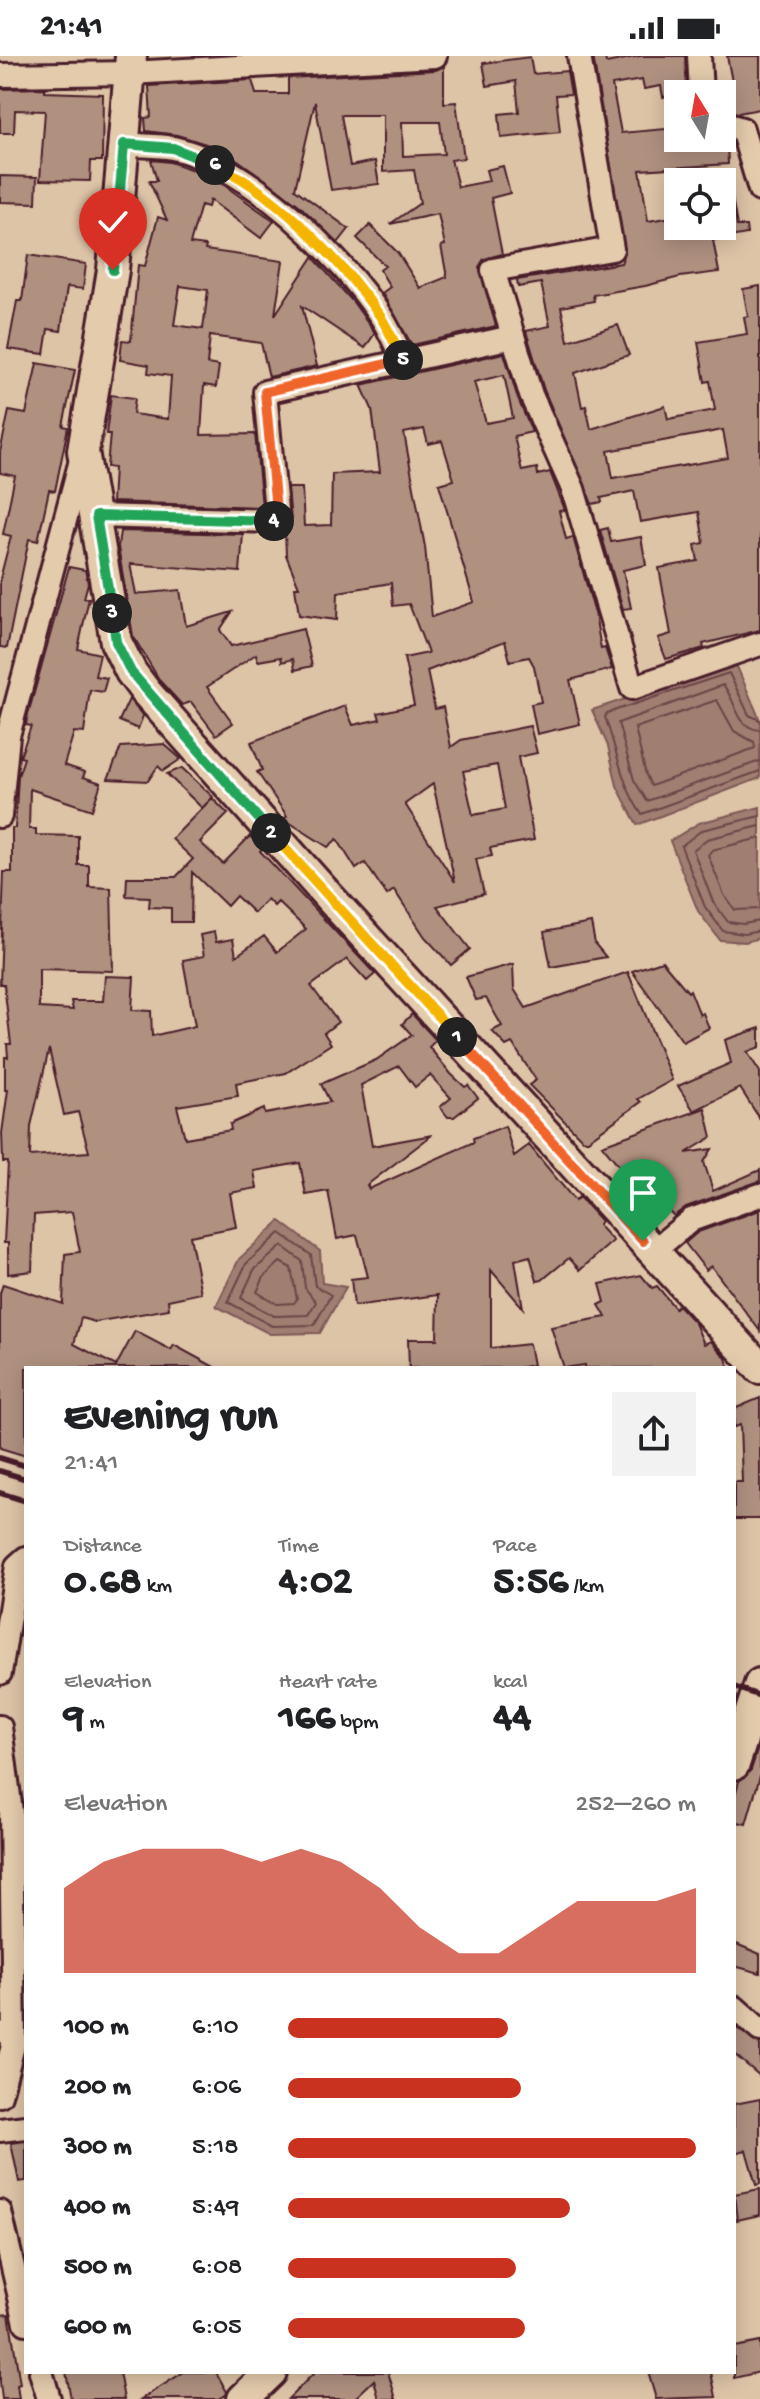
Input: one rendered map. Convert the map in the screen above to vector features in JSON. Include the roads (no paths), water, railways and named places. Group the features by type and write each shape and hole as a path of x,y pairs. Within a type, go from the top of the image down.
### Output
{"street":[{"path":"0,75 131,65 435,56"},
{"path":"579,56 612,249 493,270 512,337 531,395 573,489 632,688 760,644"},
{"path":"699,56 700,80"},
{"path":"0,816 8,736 83,451 113,270 131,65"},
{"path":"736,127 742,129 760,190"},
{"path":"124,144 173,148 238,174 301,226 349,275 383,319 404,362"},
{"path":"96,516 277,521 265,392 512,337"},
{"path":"83,451 116,642 131,672 760,1368"},
{"path":"652,1252 691,1220 760,1195"},
{"path":"0,1673 17,1566 24,1560"},
{"path":"736,1758 760,1684"},
{"path":"0,1727 11,1812 14,2042 0,2095"},
{"path":"736,2009 760,2030"},
{"path":"0,2020 14,2042"},
{"path":"0,2130 24,2127"},
{"path":"0,2212 24,2314"},
{"path":"42,2374 49,2399"},
{"path":"243,2399 269,2374"}],"water":[{"path":"735,662 760,720 760,778 637,825 617,786 608,746 592,710"},
{"path":"760,807 760,938 745,942 720,940 698,911 670,841 699,823"},
{"path":"280,1221 320,1251 322,1283 346,1287 320,1333 270,1334 216,1306 239,1259"}],"railway":[{"path":"0,1458 24,1465"},
{"path":"0,1471 24,1478"},
{"path":"0,1493 24,1500"},
{"path":"736,1688 760,1696"}]}
